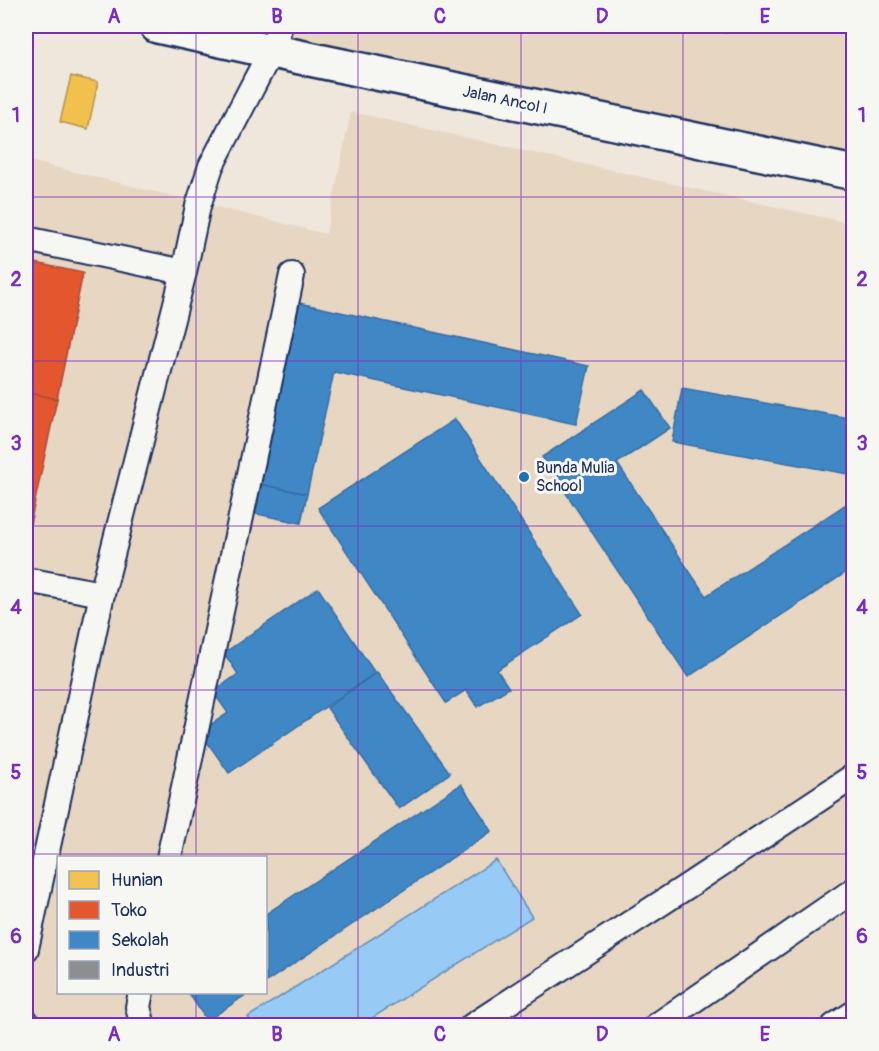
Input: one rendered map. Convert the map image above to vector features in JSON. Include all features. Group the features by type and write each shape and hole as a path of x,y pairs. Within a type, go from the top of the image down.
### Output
{"street":[{"name":"Jalan Ancol I","path":"157,26 275,38 854,173"}],"lane":[{"path":"26,949 102,594 184,272 198,206 211,166 275,38"},
{"path":"26,239 184,272"},
{"path":"169,856 292,275"},
{"path":"26,580 102,594"},
{"path":"472,1026 854,776"},
{"path":"656,1026 854,890"},
{"path":"141,994 138,1007 143,1026"},
{"path":"834,1026 854,1013"},
{"path":"26,1021 28,1026"}],"shaded area":[{"path":"241,26 853,26 853,182 364,55"},
{"name":"Bunda Mulia School","path":"351,112 853,224 853,1025 26,1026 26,160 326,234"}],"water":[{"path":"496,860 532,917 361,1025 253,1025 248,1017"}],"building: Hunian":[{"path":"71,76 98,82 88,129 60,122"}],"building: Toko":[{"path":"26,261 83,273 57,399 26,392"},
{"path":"26,392 57,399 30,524 26,523"}],"building: Sekolah":[{"path":"299,303 589,366 576,424 334,372 307,494 259,484"},
{"path":"682,388 854,419 854,475 672,442"},
{"path":"644,390 670,428 617,463 706,596 854,499 854,567 688,677 542,457"},
{"path":"455,419 582,614 497,670 509,688 477,707 466,690 446,703 318,508"},
{"path":"259,484 307,494 301,523 252,513"},
{"path":"318,588 375,673 229,773 200,732 228,713 213,692 238,674 224,653"},
{"path":"377,672 450,773 399,809 327,708"},
{"path":"461,784 492,831 267,981 267,913"},
{"path":"189,994 247,994 207,1021"}],"building: Industri":[{"path":"689,26 727,26 726,33"}],"place":[{"name":"Bunda Mulia School","path":"524,477"}]}
